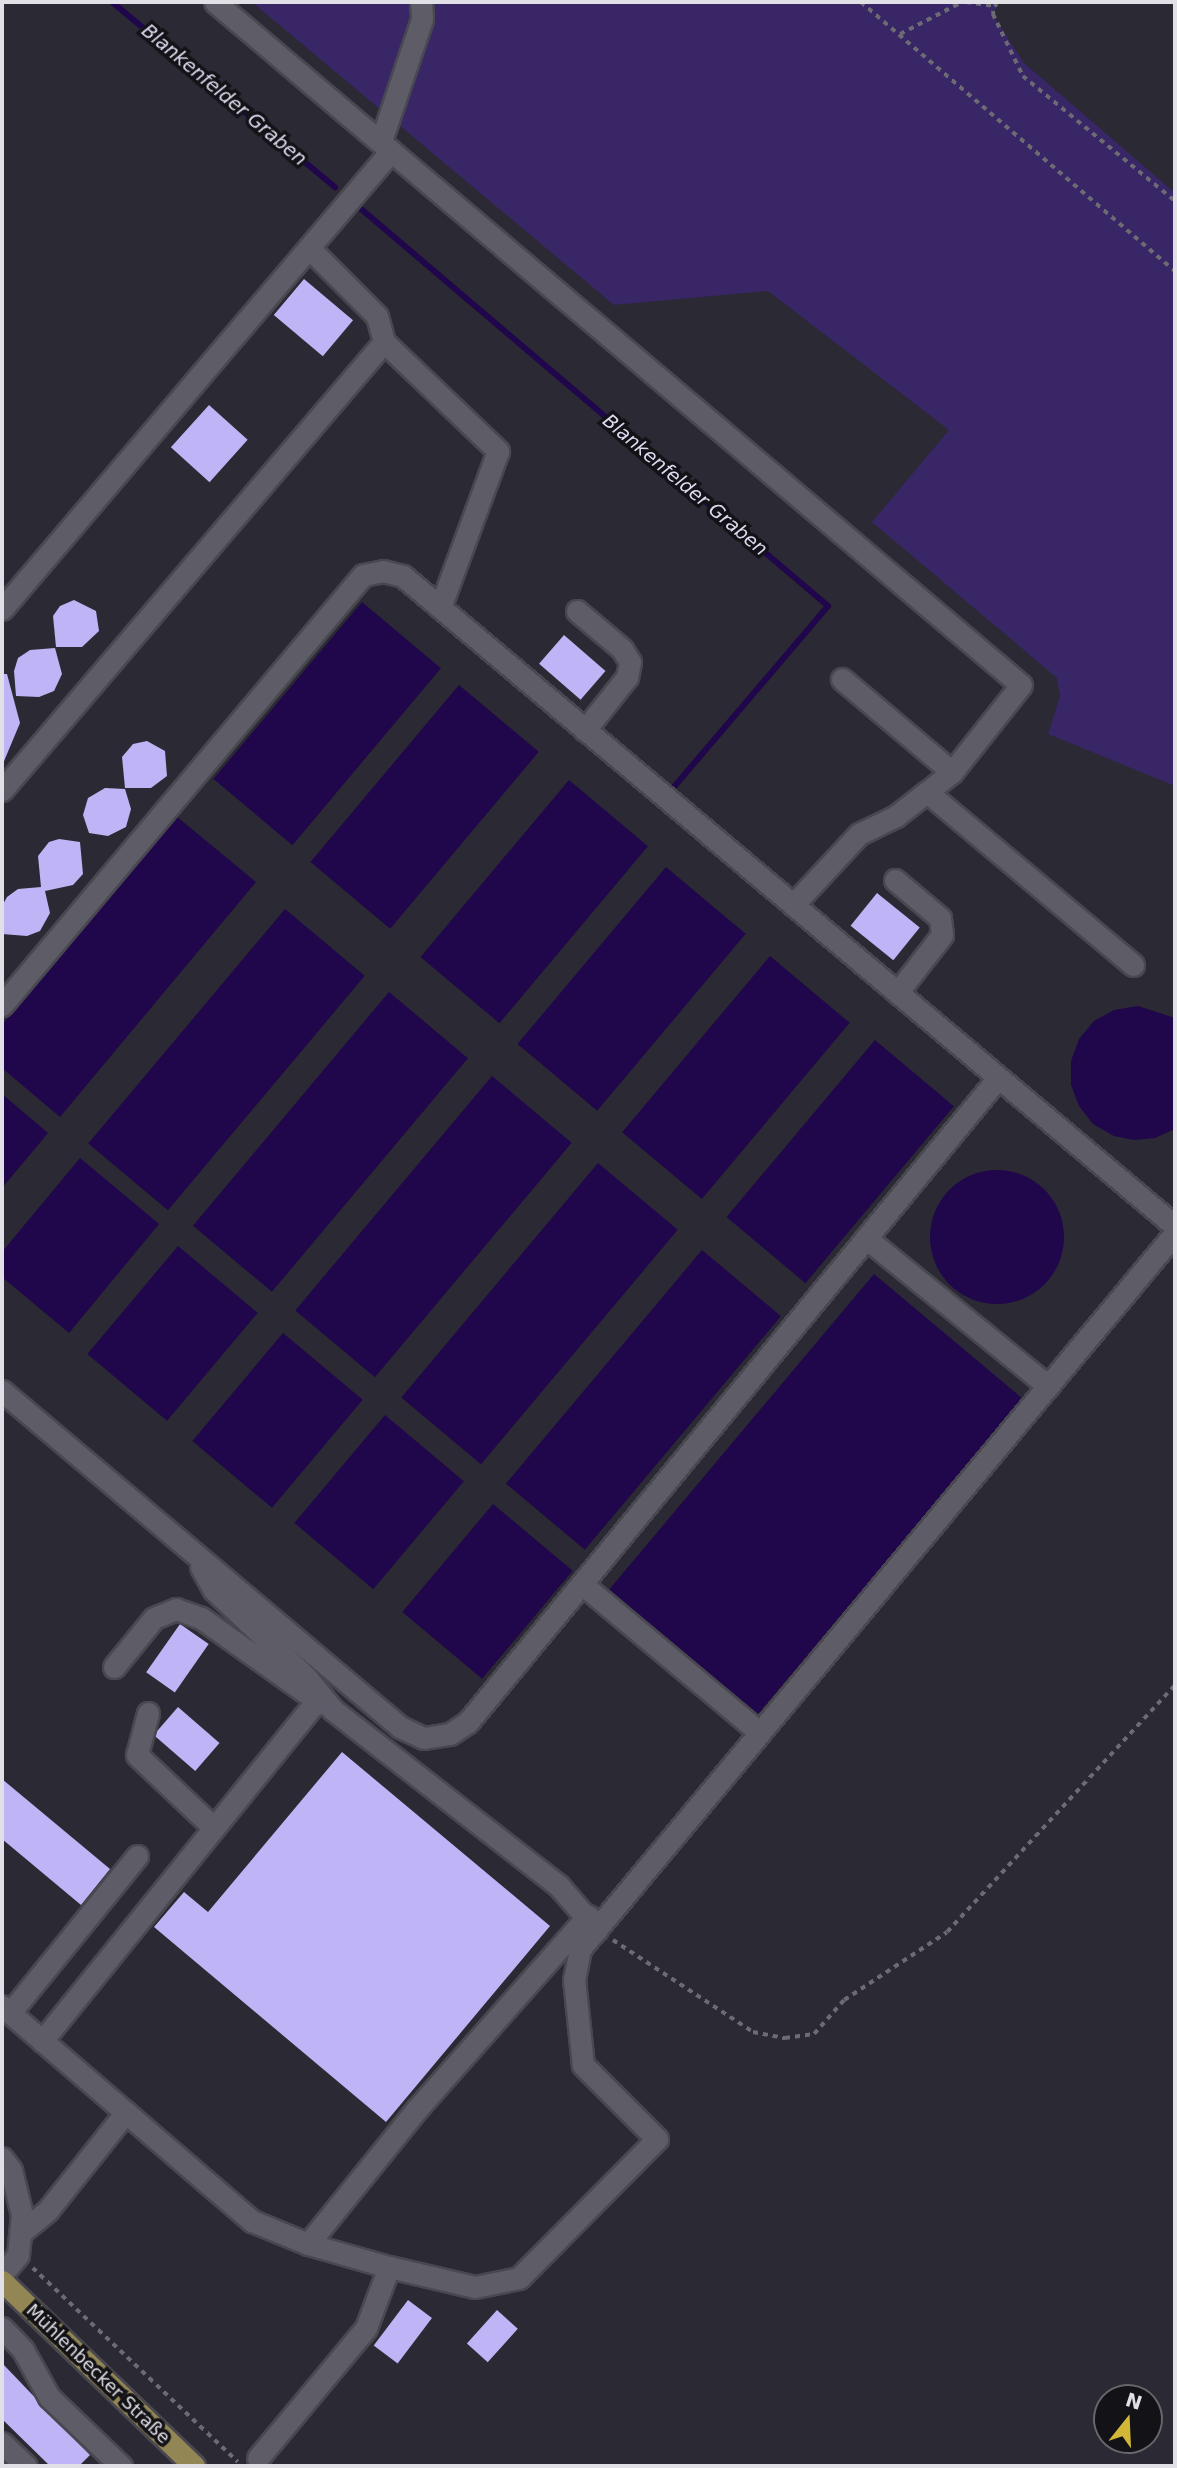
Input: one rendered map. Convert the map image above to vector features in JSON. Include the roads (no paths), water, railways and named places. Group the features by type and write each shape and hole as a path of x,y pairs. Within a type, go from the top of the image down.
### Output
{"main road":[{"name":"Mühlenbecker Straße","path":"2,2281 187,2464"}],"lane":[{"path":"215,2 1021,685 952,772 896,816 859,834 793,905"},
{"path":"2,609 309,248 386,146 422,19 421,2"},
{"path":"309,248 377,316 384,342 499,451 440,608"},
{"path":"2,790 384,342"},
{"path":"2,1004 363,575 383,571 402,576 1175,1226"},
{"path":"576,611 622,649 630,662 627,677 585,730"},
{"path":"842,679 952,772"},
{"path":"927,792 1133,965"},
{"path":"895,880 940,918 942,935 897,993"},
{"path":"4,1398 400,1727 424,1738 450,1734 468,1722 998,1077"},
{"path":"308,2244 417,2109 592,1923 760,1733 1175,1233"},
{"path":"866,1238 1048,1386"},
{"path":"194,1554 214,1590 307,1678 324,1705"},
{"path":"582,1584 760,1733"},
{"path":"114,1667 154,1618 176,1609 201,1618 324,1705 436,1794 506,1843 592,1923"},
{"path":"42,2041 214,1828 324,1705"},
{"path":"148,1713 138,1755 214,1828"},
{"path":"137,1856 6,2010 252,2221 308,2244 475,2287 519,2278 657,2139 583,2065 574,1980 580,1949 592,1923"},
{"path":"20,2233 48,2210 126,2112"},
{"path":"2,2274 18,2255 22,2215 5,2165"},
{"path":"250,2462 366,2328 389,2267"},
{"path":"2,2328 23,2350 49,2397 121,2466"},
{"path":"2,2443 26,2466"}],"waterway":[{"name":"Blankenfelder Graben","path":"112,2 335,187"},
{"name":"Blankenfelder Graben","path":"360,208 828,606 673,788"}]}
